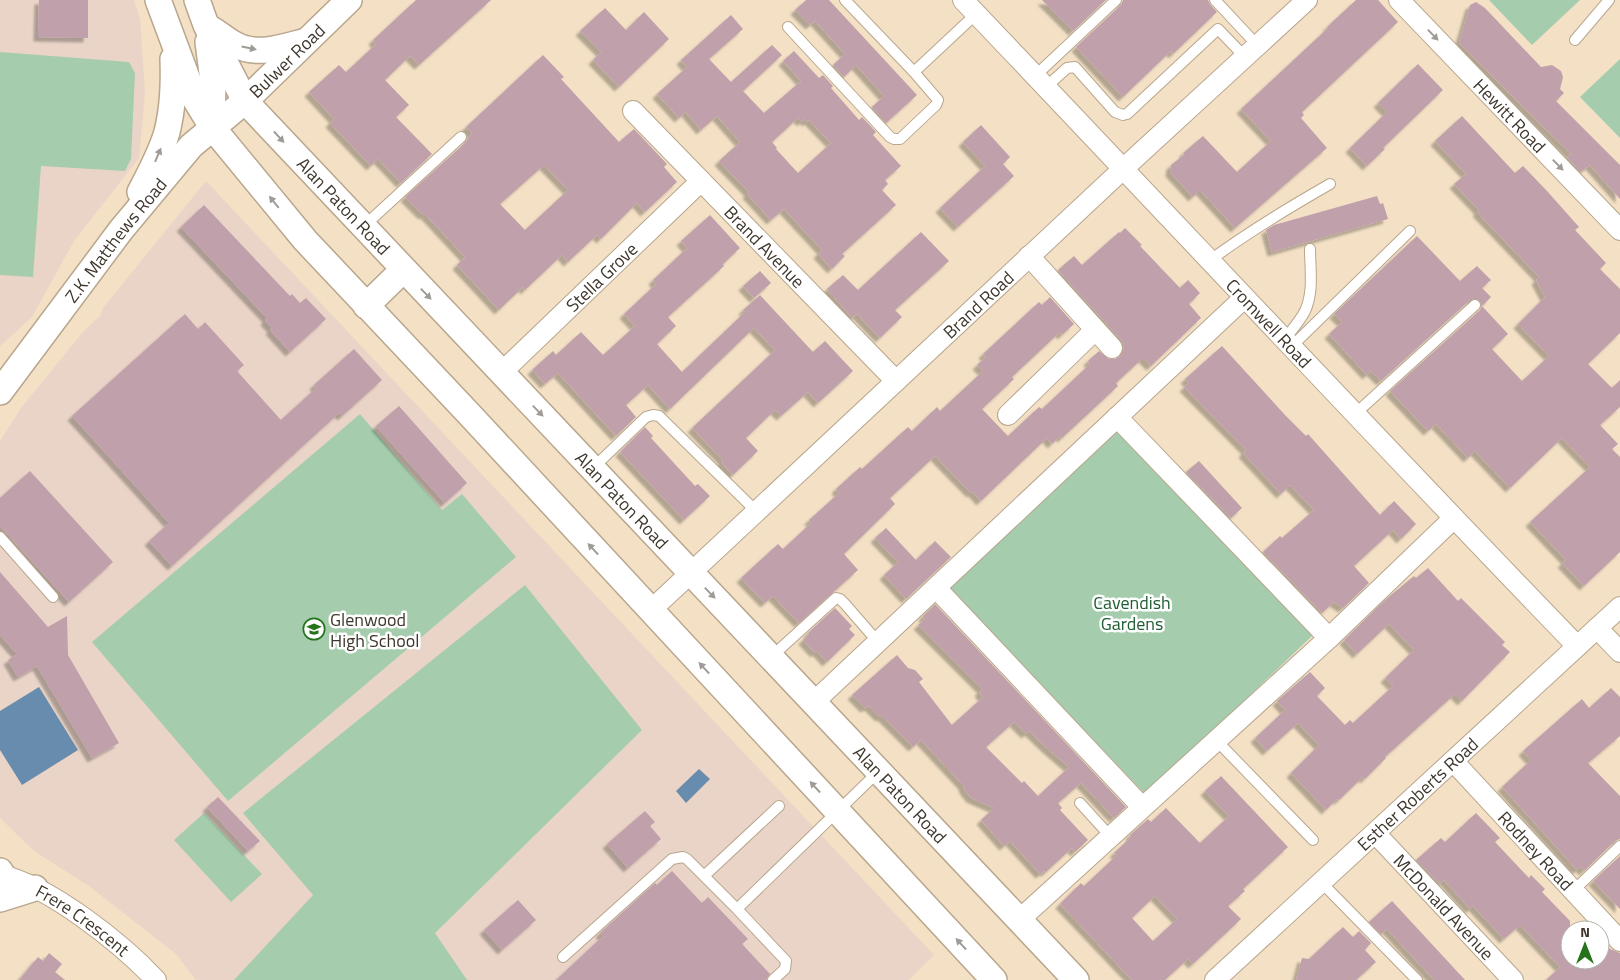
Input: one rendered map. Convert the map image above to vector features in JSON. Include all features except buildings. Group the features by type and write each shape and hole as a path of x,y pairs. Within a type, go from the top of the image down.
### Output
{"street":[{"path":"158,0 195,99 212,127 305,240 470,415 994,980"},
{"name":"Alan Paton Road","path":"197,0 206,25 245,101 1076,980"},
{"name":"Bulwer Road","path":"245,101 349,0"},
{"name":"Brand Road","path":"650,610 1029,256 1307,0"},
{"name":"Hewitt Road","path":"1399,0 1620,230"},
{"name":"Cromwell Road","path":"969,7 1576,646"},
{"path":"206,25 213,81 212,127"},
{"path":"206,25 236,45 248,49 263,51 308,40"},
{"path":"121,230 157,158 166,134 172,108 174,81 172,41"},
{"name":"Z.K. Matthews Road","path":"0,392 121,230 192,146 212,127 245,101"},
{"name":"Brand Avenue","path":"633,111 896,381"},
{"name":"Stella Grove","path":"501,373 702,182"},
{"path":"1029,256 1112,348"},
{"path":"366,306 404,270"},
{"path":"814,702 1244,298"},
{"path":"1008,415 1095,330"},
{"path":"1117,417 1329,638"},
{"path":"1019,920 1329,638 1454,518"},
{"path":"936,588 1142,807"},
{"name":"Esther Roberts Road","path":"1215,980 1620,607"},
{"path":"1597,628 1620,652"},
{"name":"Rodney Road","path":"1453,761 1620,941"},
{"name":"McDonald Avenue","path":"1376,833 1513,980"},
{"path":"1,880 35,888"},
{"name":"Frere Crescent","path":"35,888 106,935 156,980"}],"lane":[{"path":"788,27 894,139 900,139 938,103 935,96 914,72 845,0"},
{"path":"1040,81 1116,0"},
{"path":"1215,0 1251,51"},
{"path":"1575,40 1609,0"},
{"path":"914,72 969,7"},
{"path":"1040,81 1067,68 1075,67 1115,112 1123,115 1127,114 1218,29 1251,51"},
{"path":"363,227 461,137"},
{"path":"1210,261 1257,227 1330,184"},
{"path":"1288,343 1410,231"},
{"path":"1288,343 1309,300 1310,249"},
{"path":"1355,414 1475,305"},
{"path":"592,468 646,417 660,416 756,511"},
{"path":"0,537 53,597"},
{"path":"771,657 836,598 845,604 878,642"},
{"path":"1216,740 1313,840"},
{"path":"737,909 879,771"},
{"path":"1080,803 1110,836"},
{"path":"704,876 779,806"},
{"path":"1573,891 1620,846"},
{"path":"562,957 672,859 683,857 737,909 786,961 785,969 773,980"},
{"path":"1321,882 1417,980"}],"shaded area":[{"path":"0,0 134,0 140,18 145,93 139,158 74,241 32,317 0,346"},
{"name":"Glenwood High School","path":"206,181 934,955 909,980 196,980 176,954 89,886 34,851 0,818 0,441 21,408 83,332 100,316 103,308"}],"green space":[{"path":"1489,0 1580,0 1532,45"},
{"path":"0,52 129,62 135,73 131,159 125,171 41,166 33,277 0,275"},
{"path":"1620,59 1620,138 1580,97"},
{"path":"360,414 442,510 462,494 516,557 228,801 92,642"},
{"name":"Cavendish Gardens","path":"1115,427 1314,634 1146,795 947,587"},
{"path":"525,585 642,730 435,933 467,980 234,980 313,895 243,813"},
{"path":"204,813 262,874 231,902 174,840"}],"water":[{"path":"39,687 78,750 22,785 0,750 0,711"},
{"path":"699,769 710,779 686,803 676,791"}],"place":[{"name":"Glenwood High School","path":"314,629"}]}
